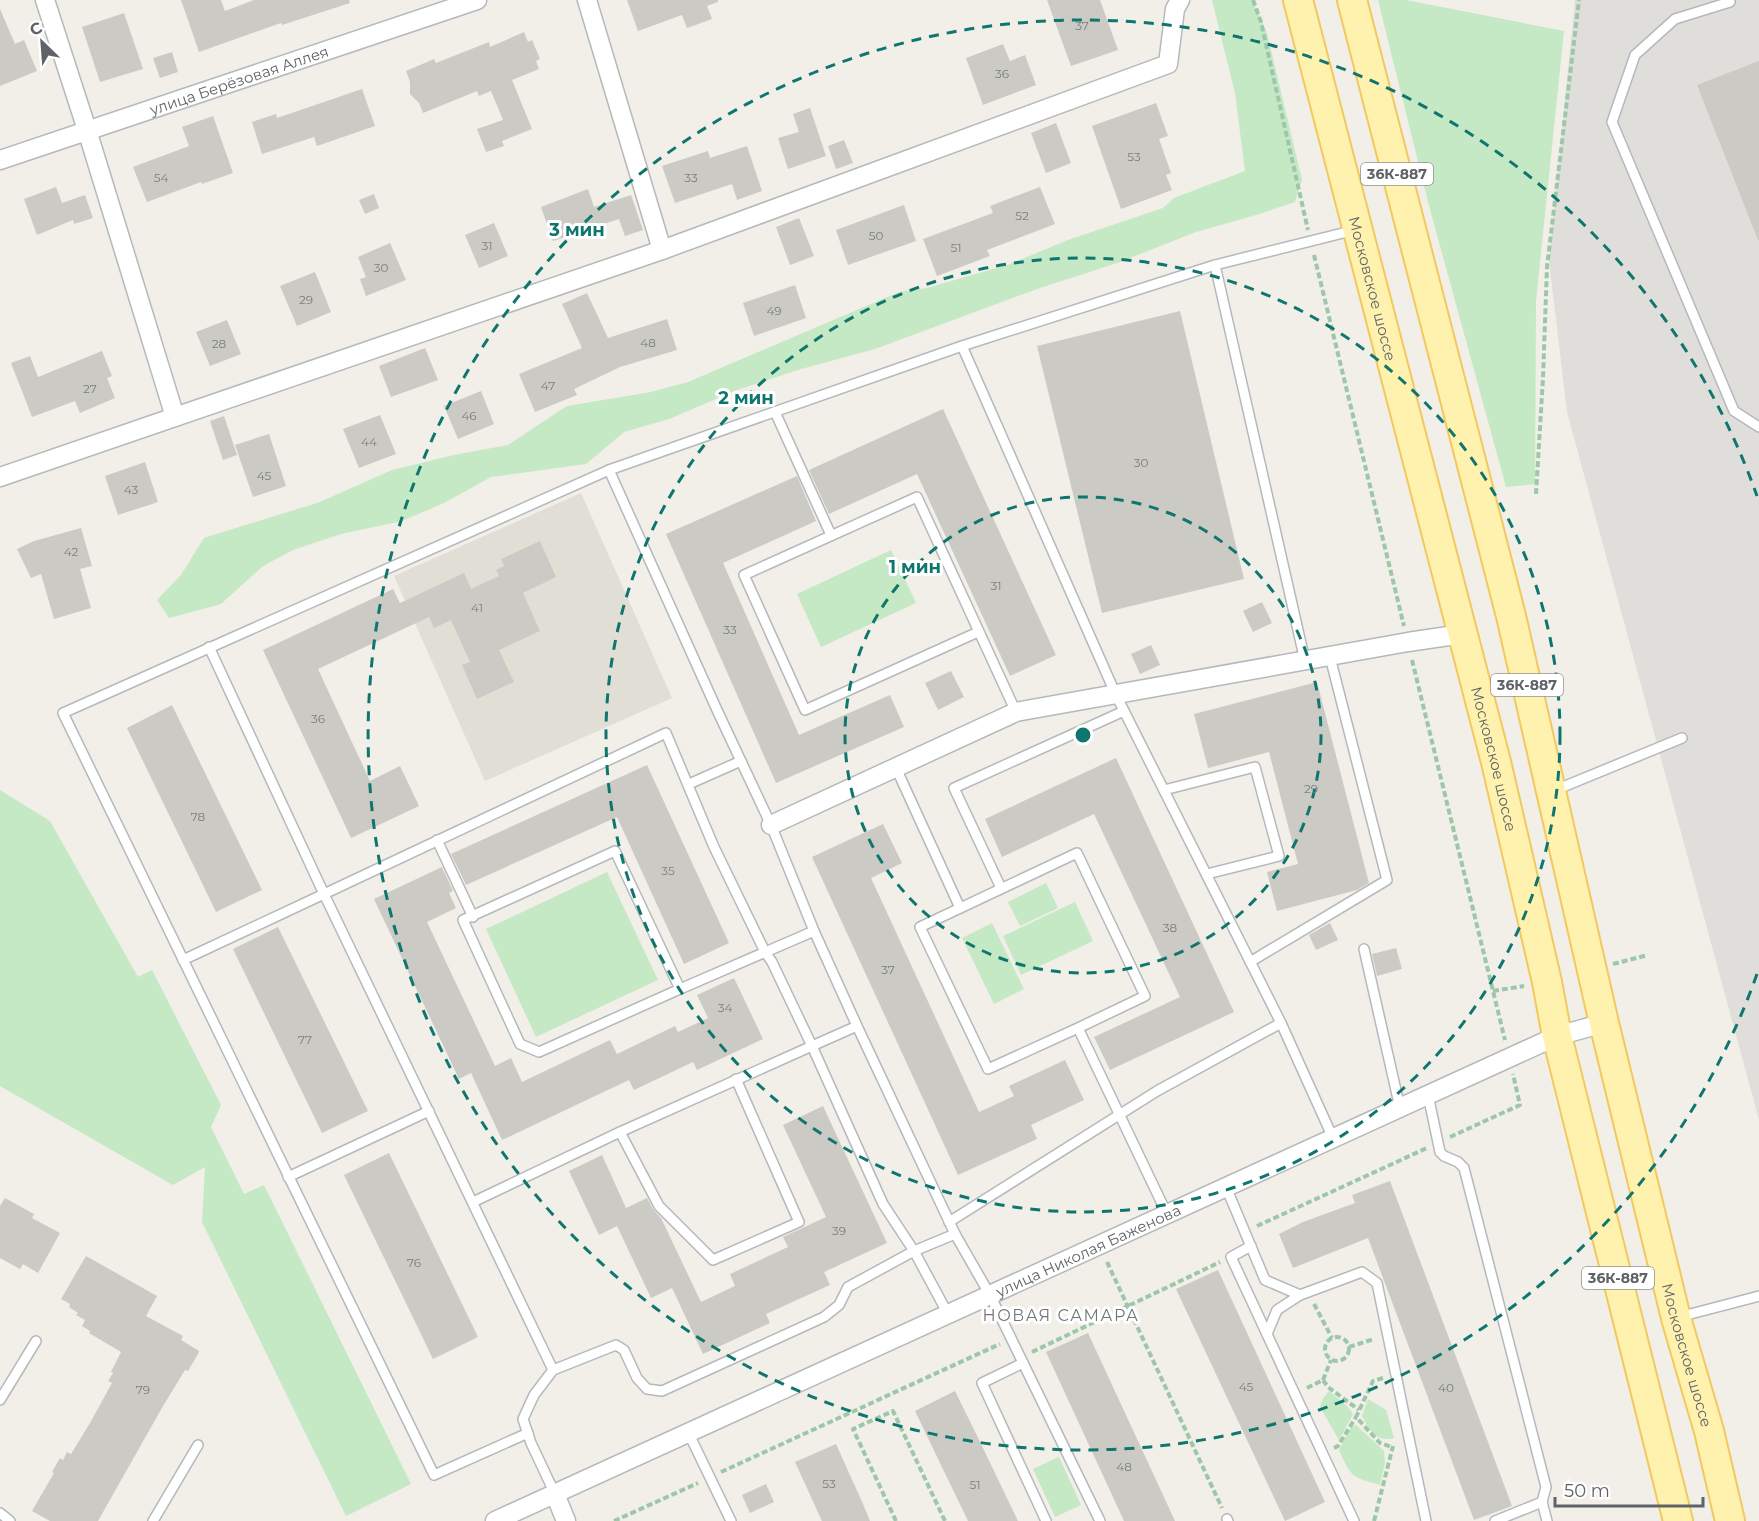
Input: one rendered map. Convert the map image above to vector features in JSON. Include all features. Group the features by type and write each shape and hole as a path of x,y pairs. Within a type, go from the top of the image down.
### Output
{"main road":[{"name":"Московское шоссе","path":"1298,0 1496,762 1547,982 1557,1036 1678,1521"},
{"name":"Московское шоссе","path":"1352,0 1508,604 1604,1023 1676,1318 1709,1431 1730,1521"}],"street":[{"path":"45,0 175,417"},
{"name":"улица Берёзовая Аллея","path":"0,160 477,0"},
{"path":"587,0 662,250"},
{"path":"0,477 662,250 1168,64 1175,9 1180,0"},
{"path":"771,825 1016,712 1120,703 1305,662 1462,634"},
{"name":"улица Николая Баженова","path":"495,1521 1557,1036 1604,1023"},
{"path":"555,1494 566,1521"}],"lane":[{"path":"1730,2 1675,19 1635,55 1612,122 1734,411 1759,427"},
{"path":"528,1433 434,1475 63,713 609,470 962,346 1215,266 1358,230"},
{"path":"1215,266 1305,662"},
{"path":"962,346 1120,703 1281,1023 1333,1138"},
{"path":"775,412 831,535"},
{"path":"609,470 771,825 814,931 857,1026 949,1222 1012,1338 1100,1521"},
{"path":"978,632 805,710 744,574 917,497 1016,712"},
{"path":"209,647 324,894 553,1370"},
{"path":"1250,962 1387,880 1330,657"},
{"path":"1000,888 954,788 1120,703"},
{"path":"183,960 666,734 714,847 812,1046 883,1204 914,1251 948,1314"},
{"path":"1551,792 1682,738"},
{"path":"689,784 741,761"},
{"path":"1164,790 1255,767 1279,856 1206,874"},
{"path":"896,768 960,908"},
{"path":"437,840 473,916"},
{"path":"680,989 615,850 463,920 520,1044 539,1052 814,931"},
{"path":"1077,853 1145,996 988,1069 920,927 1000,888 1077,853"},
{"path":"1364,949 1400,1108"},
{"path":"949,1222 1157,1091 1281,1023"},
{"path":"472,1202 620,1132 857,1026"},
{"path":"1078,1028 1167,1214"},
{"path":"620,1132 659,1206 713,1260 799,1222 736,1079"},
{"path":"1428,1095 1440,1152 1458,1161 1464,1168 1546,1487 1542,1502 1547,1521"},
{"path":"288,1177 429,1112"},
{"path":"1226,1187 1265,1280 1304,1294"},
{"path":"555,1494 523,1419 534,1395 553,1370 616,1345 624,1350 637,1378 647,1389 662,1391 824,1317 839,1305 848,1287 914,1251 955,1234"},
{"path":"1251,1246 1231,1257 1354,1521"},
{"path":"1267,1334 1277,1310 1304,1294 1362,1272 1377,1283 1426,1521"},
{"path":"1676,1318 1759,1296"},
{"path":"0,1400 36,1341"},
{"path":"1022,1360 982,1383 1046,1521"},
{"path":"688,1432 731,1521"},
{"path":"153,1521 198,1445"},
{"path":"1495,1521 1542,1502"},
{"path":"0,1512 10,1521"}],"path":[{"path":"1245,1232 1521,1105 1310,241 1261,22 1253,0"},
{"path":"1536,494 1547,267 1579,0"},
{"path":"1099,1245 1228,1520"},
{"path":"1022,1360 1231,1257"},
{"path":"1304,1294 1332,1338"},
{"path":"1349,1347 1388,1335"},
{"path":"614,1521 1012,1338"},
{"path":"1332,1338 1343,1338 1349,1347 1347,1358 1336,1362 1327,1357 1324,1346 1332,1338"},
{"path":"1295,1394 1323,1380 1331,1360"},
{"path":"1323,1453 1338,1446 1356,1417 1373,1381 1395,1374"},
{"path":"1323,1380 1329,1388 1359,1410"},
{"path":"896,1521 853,1430 893,1411 945,1521"},
{"path":"1356,1417 1380,1443 1392,1447"},
{"path":"1374,1521 1392,1447 1408,1436"}],"shaded area":[{"path":"1575,0 1759,0 1759,1120 1567,412 1549,261"},
{"path":"581,493 672,698 485,781 394,576"}],"green space":[{"path":"1212,0 1252,0 1267,33 1302,180 1295,202 1196,232 1120,262 1037,289 875,349 801,369 737,390 669,419 624,432 586,464 491,477 444,503 402,521 341,534 293,550 263,566 221,604 169,618 157,600 181,575 204,538 320,502 392,470 508,445 567,406 651,392 688,382 899,292 927,288 1010,264 1068,240 1163,208 1174,198 1245,171 1235,93"},
{"path":"1378,0 1406,0 1564,31 1536,301 1535,484 1506,487 1428,202"},
{"path":"891,550 916,603 821,647 797,594"},
{"path":"0,790 50,821 138,977 152,970 221,1105 211,1127 244,1194 264,1185 411,1484 346,1516 202,1222 205,1167 173,1185 0,1086"},
{"path":"607,872 658,980 536,1037 486,929"},
{"path":"1046,883 1058,908 1020,926 1008,902"},
{"path":"1075,902 1093,941 1021,975 1003,936"},
{"path":"992,923 1024,989 994,1004 962,938"},
{"path":"1329,1391 1353,1414 1339,1440 1320,1407"},
{"path":"1368,1399 1386,1410 1394,1438 1378,1437 1368,1426 1362,1416"},
{"path":"1356,1425 1384,1451 1385,1463 1380,1485 1353,1475 1339,1450 1351,1427"},
{"path":"1059,1457 1081,1505 1055,1517 1033,1469"}],"building":[{"path":"181,0 221,0 225,11 254,0 349,0 350,3 282,25 281,23 199,52"},
{"path":"627,0 718,0 718,2 707,6 712,19 687,28 682,15 638,31"},
{"path":"1047,0 1100,0 1118,50 1071,66"},
{"path":"0,9 15,44 24,40 37,71 0,86"},
{"path":"124,13 143,69 100,82 82,27"},
{"path":"524,32 528,42 532,40 540,59 536,61 539,69 512,80 532,129 502,141 504,146 486,152 477,129 503,120 491,91 479,96 477,91 423,113 419,103 410,94 410,82 406,71 434,59 436,63 489,42 490,47"},
{"path":"1003,44 1010,61 1025,55 1036,85 983,105 966,58"},
{"path":"172,52 178,72 160,78 153,58"},
{"path":"1759,61 1759,240 1758,240 1697,85"},
{"path":"362,89 375,126 317,146 314,137 262,154 252,122 276,114 277,118"},
{"path":"1156,103 1168,136 1159,139 1171,173 1166,175 1172,190 1121,209 1092,126"},
{"path":"810,108 826,156 788,169 778,138 799,132 793,114"},
{"path":"213,116 233,173 147,202 133,167 189,146 182,127"},
{"path":"1056,123 1071,163 1046,173 1031,133"},
{"path":"844,140 853,163 836,169 828,146"},
{"path":"747,146 762,191 737,200 732,184 675,203 662,166 708,151 710,158"},
{"path":"56,187 62,203 85,195 93,218 74,224 73,220 37,235 24,199"},
{"path":"1040,187 1055,224 987,250 990,256 937,276 923,239 993,213 990,206"},
{"path":"588,189 594,207 631,195 643,230 625,236 619,219 553,241 541,207"},
{"path":"374,194 379,208 365,214 359,200"},
{"path":"904,205 916,241 848,265 836,230"},
{"path":"799,218 814,256 790,265 776,227"},
{"path":"494,223 508,256 479,268 465,235"},
{"path":"390,243 406,280 366,296 360,279 366,277 358,257"},
{"path":"315,272 331,312 297,326 280,286"},
{"path":"795,285 806,318 754,336 743,303"},
{"path":"587,293 608,338 667,319 677,350 620,367 574,389 577,395 535,412 519,374 582,348 562,304"},
{"path":"1180,311 1244,579 1102,613 1037,346"},
{"path":"227,320 241,354 210,366 196,332"},
{"path":"425,348 438,380 391,397 379,366"},
{"path":"102,351 112,376 107,378 115,398 80,413 75,401 32,417 11,363 30,356 38,377"},
{"path":"481,391 494,424 458,439 444,406"},
{"path":"943,409 1056,655 1010,676 917,474 829,514 809,470"},
{"path":"380,415 396,454 359,468 343,429"},
{"path":"224,416 237,455 223,460 210,421"},
{"path":"269,434 286,486 253,497 235,445"},
{"path":"145,462 158,502 118,515 105,476"},
{"path":"797,476 816,521 723,563 799,735 890,695 904,727 776,783 666,534"},
{"path":"81,528 92,566 80,569 91,608 54,619 41,574 31,578 17,549 34,541"},
{"path":"540,541 556,577 523,593 540,631 499,650 514,682 477,699 462,665 470,662 451,620 434,628 429,617 318,669 370,781 400,766 419,806 351,838 263,650 393,589 400,603 464,573 471,589 499,576 496,570 504,566 501,559"},
{"path":"1262,602 1272,623 1253,632 1243,611"},
{"path":"1151,645 1160,665 1140,674 1131,654"},
{"path":"951,671 964,697 938,710 925,683"},
{"path":"1317,682 1369,883 1357,890 1277,911 1267,872 1298,864 1269,752 1208,768 1194,714"},
{"path":"172,705 262,890 216,912 127,728"},
{"path":"1116,758 1234,1012 1110,1070 1094,1037 1180,997 1094,814 1002,857 985,819"},
{"path":"647,765 729,943 684,964 617,817 466,885 451,854"},
{"path":"883,824 902,863 871,878 979,1112 1014,1096 1009,1086 1065,1060 1084,1100 1031,1125 1037,1139 958,1175 812,857"},
{"path":"442,867 453,891 449,893 456,908 427,922 495,1066 511,1058 522,1082 610,1040 617,1054 675,1026 678,1032 708,1018 697,995 734,978 763,1039 697,1070 693,1062 634,1090 629,1080 502,1140 471,1073 459,1079 374,899"},
{"path":"1330,923 1338,940 1316,950 1309,935"},
{"path":"278,927 368,1111 322,1133 233,949"},
{"path":"1396,948 1402,969 1377,976 1372,954"},
{"path":"823,1106 887,1243 824,1272 830,1285 766,1314 770,1323 703,1354 672,1288 651,1298 617,1226 599,1235 569,1171 602,1155 626,1208 647,1198 661,1218 701,1302 735,1286 730,1274 788,1247 783,1237 826,1217 783,1125"},
{"path":"389,1153 478,1337 433,1359 344,1175"},
{"path":"1390,1181 1512,1506 1474,1520 1368,1238 1293,1268 1279,1234 1303,1222 1355,1203 1352,1195"},
{"path":"5,1198 34,1214 32,1218 60,1233 38,1273 23,1264 20,1269 0,1258 0,1206"},
{"path":"86,1256 157,1296 146,1316 183,1336 181,1340 199,1351 163,1406 98,1521 50,1521 32,1511 60,1458 63,1460 67,1452 71,1454 90,1423 112,1383 108,1381 121,1352 89,1333 90,1331 82,1326 85,1320 76,1315 78,1313 69,1307 70,1304 61,1299"},
{"path":"1218,1270 1325,1502 1285,1521 1176,1289"},
{"path":"1088,1333 1175,1521 1124,1521 1046,1352"},
{"path":"955,1391 1018,1521 968,1521 915,1411"},
{"path":"836,1444 870,1521 822,1521 795,1462"},
{"path":"766,1484 774,1502 750,1513 742,1495"}],"district":[{"name":"НОВАЯ САМАРА","path":"1061,1315"}]}
